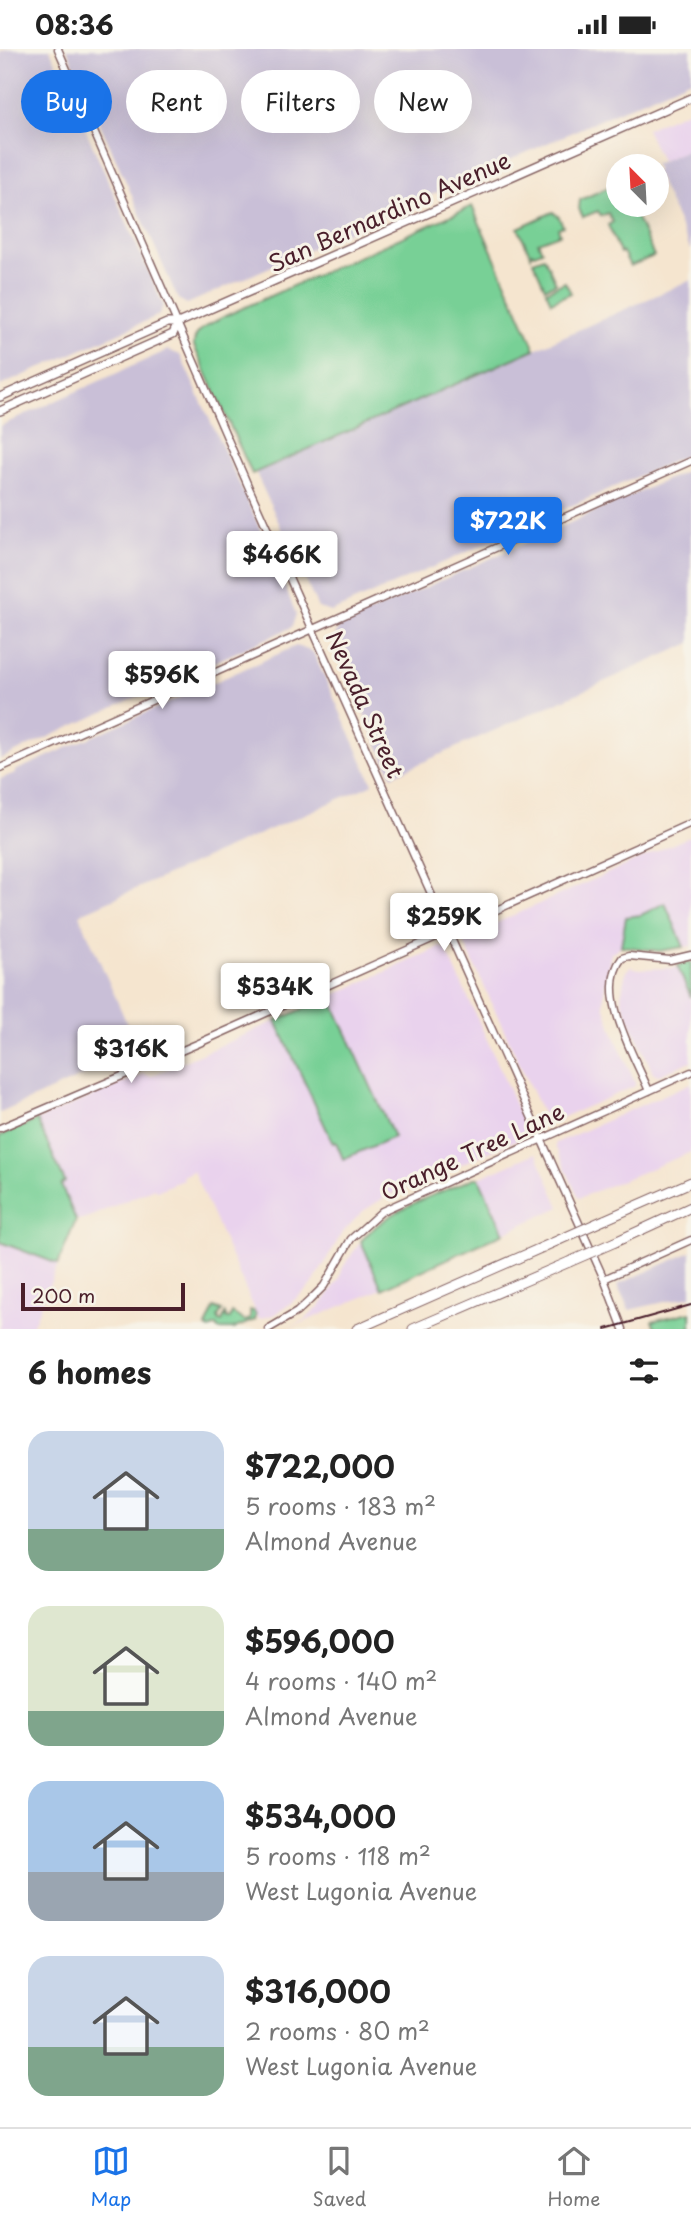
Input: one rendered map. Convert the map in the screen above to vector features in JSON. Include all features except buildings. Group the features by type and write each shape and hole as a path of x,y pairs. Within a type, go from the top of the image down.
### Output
{"highway":[{"path":"357,1329 691,1182"},
{"path":"415,1328 691,1207"}],"main road":[{"name":"San Bernardino Avenue","path":"0,397 167,323 178,323 691,98"},
{"name":"San Bernardino Avenue","path":"0,411 173,334 178,323"}],"street":[{"name":"Nevada Street","path":"58,49 249,488 449,930 625,1329"},
{"path":"0,768 691,461"},
{"path":"0,1128 197,1044 691,823"},
{"path":"649,1091 615,1009 613,988 617,966 622,958 629,956 670,960 691,955"},
{"name":"Orange Tree Lane","path":"268,1329 297,1312 324,1286 351,1239 382,1211 691,1072"},
{"path":"604,1279 691,1240"}],"shaded area":[{"path":"8,49 50,49 59,70 21,70 21,133 87,133 163,305 159,315 0,386 0,52"},
{"path":"67,49 691,49 691,79 187,304 178,299 104,133 112,133 112,70 76,70"},
{"path":"691,109 691,148 669,158 669,154 658,154 646,129"},
{"path":"691,148 691,251 669,202 669,158"},
{"path":"691,280 691,453 331,612 318,608 256,473"},
{"path":"168,350 180,355 272,555 296,614 292,627 0,759 0,426"},
{"path":"691,469 691,643 392,776 333,643 339,626"},
{"path":"296,646 313,652 373,784 79,914 139,1051 0,1113 0,779"},
{"path":"691,836 691,946 684,947 665,903 641,915 626,917 621,946 611,953 604,1005 635,1086 547,1124 463,940"},
{"path":"440,947 446,949 527,1132 526,1136 387,1196 363,1211 342,1233 312,1285 273,1315 259,1319 193,1171 182,1176 183,1179 157,1191 154,1188 85,1219 76,1220 61,1185 65,1182 37,1120 144,1074 151,1076 276,1021 332,1143 335,1142 343,1159 393,1137 330,997"},
{"path":"631,967 678,968 691,997 691,1061 659,1075 653,1073 623,1005 621,996 626,971"},
{"path":"691,1083 691,1152 579,1198 556,1143"},
{"path":"536,1153 560,1207 504,1233 479,1178"},
{"path":"361,1241 382,1289 287,1329 305,1320 321,1305"},
{"path":"0,1242 58,1264 31,1329 0,1329"},
{"path":"691,1252 691,1296 629,1310 617,1285"}],"green space":[{"path":"606,188 606,214 601,216 598,211 583,217 579,209 580,200"},
{"path":"472,206 535,349 252,474 194,346 196,335 225,316"},
{"path":"553,212 563,226 558,228 560,234 538,242 542,251 534,254 532,252 531,256 518,228"},
{"path":"610,217 636,217 654,256 630,266 623,252 620,253 608,225 613,222"},
{"path":"544,257 556,283 545,288 533,261"},
{"path":"565,282 571,293 551,302 546,291"},
{"path":"665,903 684,947 659,951 621,946 626,917 641,915"},
{"path":"691,962 691,997 678,965"},
{"path":"330,997 394,1137 343,1159 276,1021"},
{"path":"37,1120 65,1182 61,1185 76,1220 58,1264 0,1242 0,1136"},
{"path":"479,1178 504,1233 382,1289 361,1241 399,1211"},
{"path":"214,1308 222,1311 218,1317 222,1322 225,1314 227,1319 230,1319 232,1313 245,1321 250,1319 250,1310 256,1315 255,1320 233,1329 218,1329 216,1326 209,1329 206,1327"},
{"path":"691,1312 691,1329 656,1329 652,1321"}],"railway":[{"path":"606,1329 691,1305"}]}
